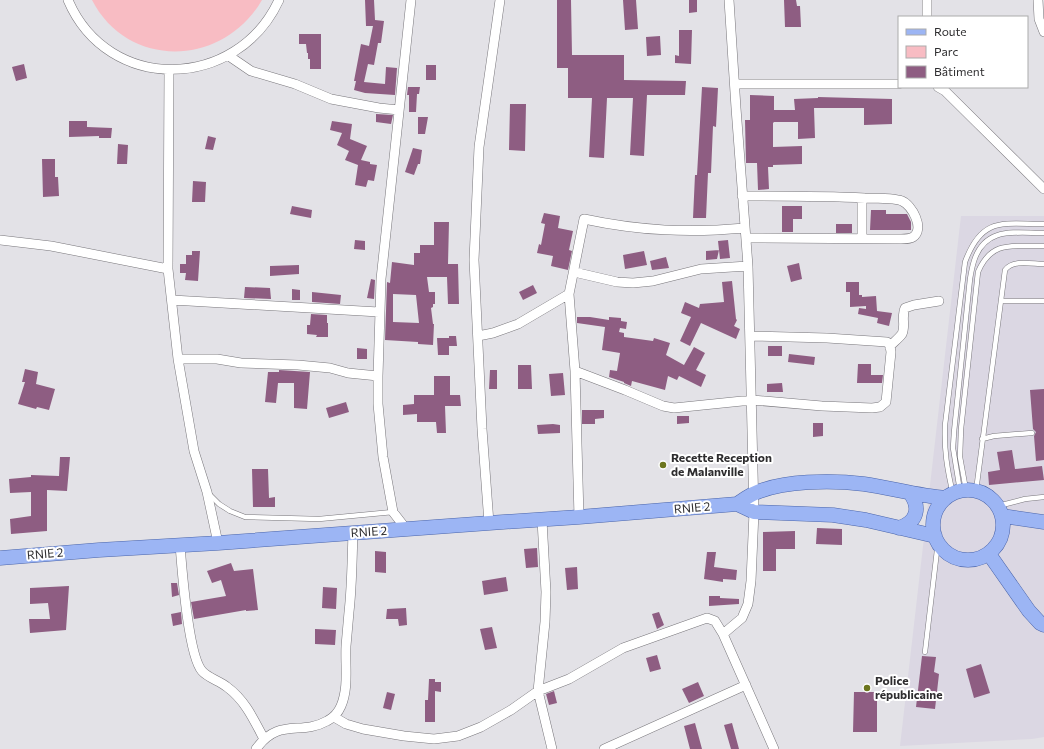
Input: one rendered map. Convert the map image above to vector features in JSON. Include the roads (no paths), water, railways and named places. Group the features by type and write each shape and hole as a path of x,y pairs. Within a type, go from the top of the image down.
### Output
{"main road":[{"name":"RNIE 2","path":"0,558 407,530 737,504 753,494 783,486 823,481 865,484 910,493 984,494 992,499 1000,511"},
{"path":"899,528 912,520 915,514 916,506 910,493"},
{"path":"960,493 937,509 933,522 936,539 941,548 951,556 964,560 977,560 989,554 996,547 1001,538 1004,527 1000,511 1044,522"},
{"name":"RNIE 2","path":"737,504 754,512 833,515 866,520 936,539"},
{"path":"989,554 1029,611 1040,623 1044,625"}],"street":[{"path":"68,0 84,27 93,37 109,50 126,60 151,68 169,70 191,69 204,66 229,56 250,40 260,30 271,14 278,0"},
{"path":"407,530 394,512 383,457 378,404 378,376 381,278 411,0"},
{"path":"489,523 482,429 474,260 479,146 500,0"},
{"path":"723,634 742,618 748,604 751,581 754,512 748,266 746,228 742,196 730,0"},
{"path":"927,0 927,16"},
{"path":"1038,0 1039,19 1044,32"},
{"path":"229,56 251,71 295,84 331,99 379,108 399,110"},
{"path":"169,70 168,269 178,359 194,451 207,492 218,543"},
{"path":"735,84 898,84"},
{"path":"940,88 945,91 1044,189"},
{"path":"742,196 811,195 902,201 909,206 915,216 918,226 917,234 912,238 746,238"},
{"path":"862,198 862,238"},
{"path":"579,517 575,372 569,294 584,219 634,228 676,231 713,231 746,228"},
{"path":"0,240 51,246 168,269"},
{"path":"574,272 617,282 634,283 654,281 701,269 748,266"},
{"path":"478,336 493,333 518,324 569,294"},
{"path":"172,300 379,312"},
{"path":"890,346 902,334 904,329 902,313 905,308 939,301"},
{"path":"575,372 625,390 663,406 674,408 752,400 822,406 880,407 886,402 890,362 890,346 887,342 827,338 750,336"},
{"path":"178,359 217,359 241,363 318,367 378,376"},
{"path":"542,520 546,592 545,622 538,691 552,749"},
{"path":"256,749 270,734 287,728 316,726 334,717 341,706 345,691 346,646 350,611 353,533"},
{"path":"180,545 192,643 196,660 202,671 228,687 241,700 264,739"},
{"path":"334,717 346,724 363,730 418,738 448,738 458,736 481,727 511,710 538,691 569,679 623,648 707,618 715,621 723,634 774,749"},
{"path":"604,749 746,684"}],"lane":[{"path":"960,493 947,468 944,446 944,425 964,262 968,252 978,236 988,228 999,224 1044,224"},
{"path":"960,493 953,448 970,279 974,261 979,250 986,241 994,236 1003,233 1044,233"},
{"path":"960,493 961,429 978,272 989,254 996,248 1044,246"},
{"path":"960,493 982,440 1005,270 1008,265 1013,263 1044,264"},
{"path":"1002,301 1044,301"},
{"path":"982,440 994,436 1032,434"},
{"path":"207,492 230,512 246,517 319,519 394,512"},
{"path":"1000,511 1025,499 1044,498"},
{"path":"925,652 936,539"}],"place":[{"name":"Recette Reception de Malanville","path":"663,465"},
{"name":"Police républicaine","path":"867,688"}]}
